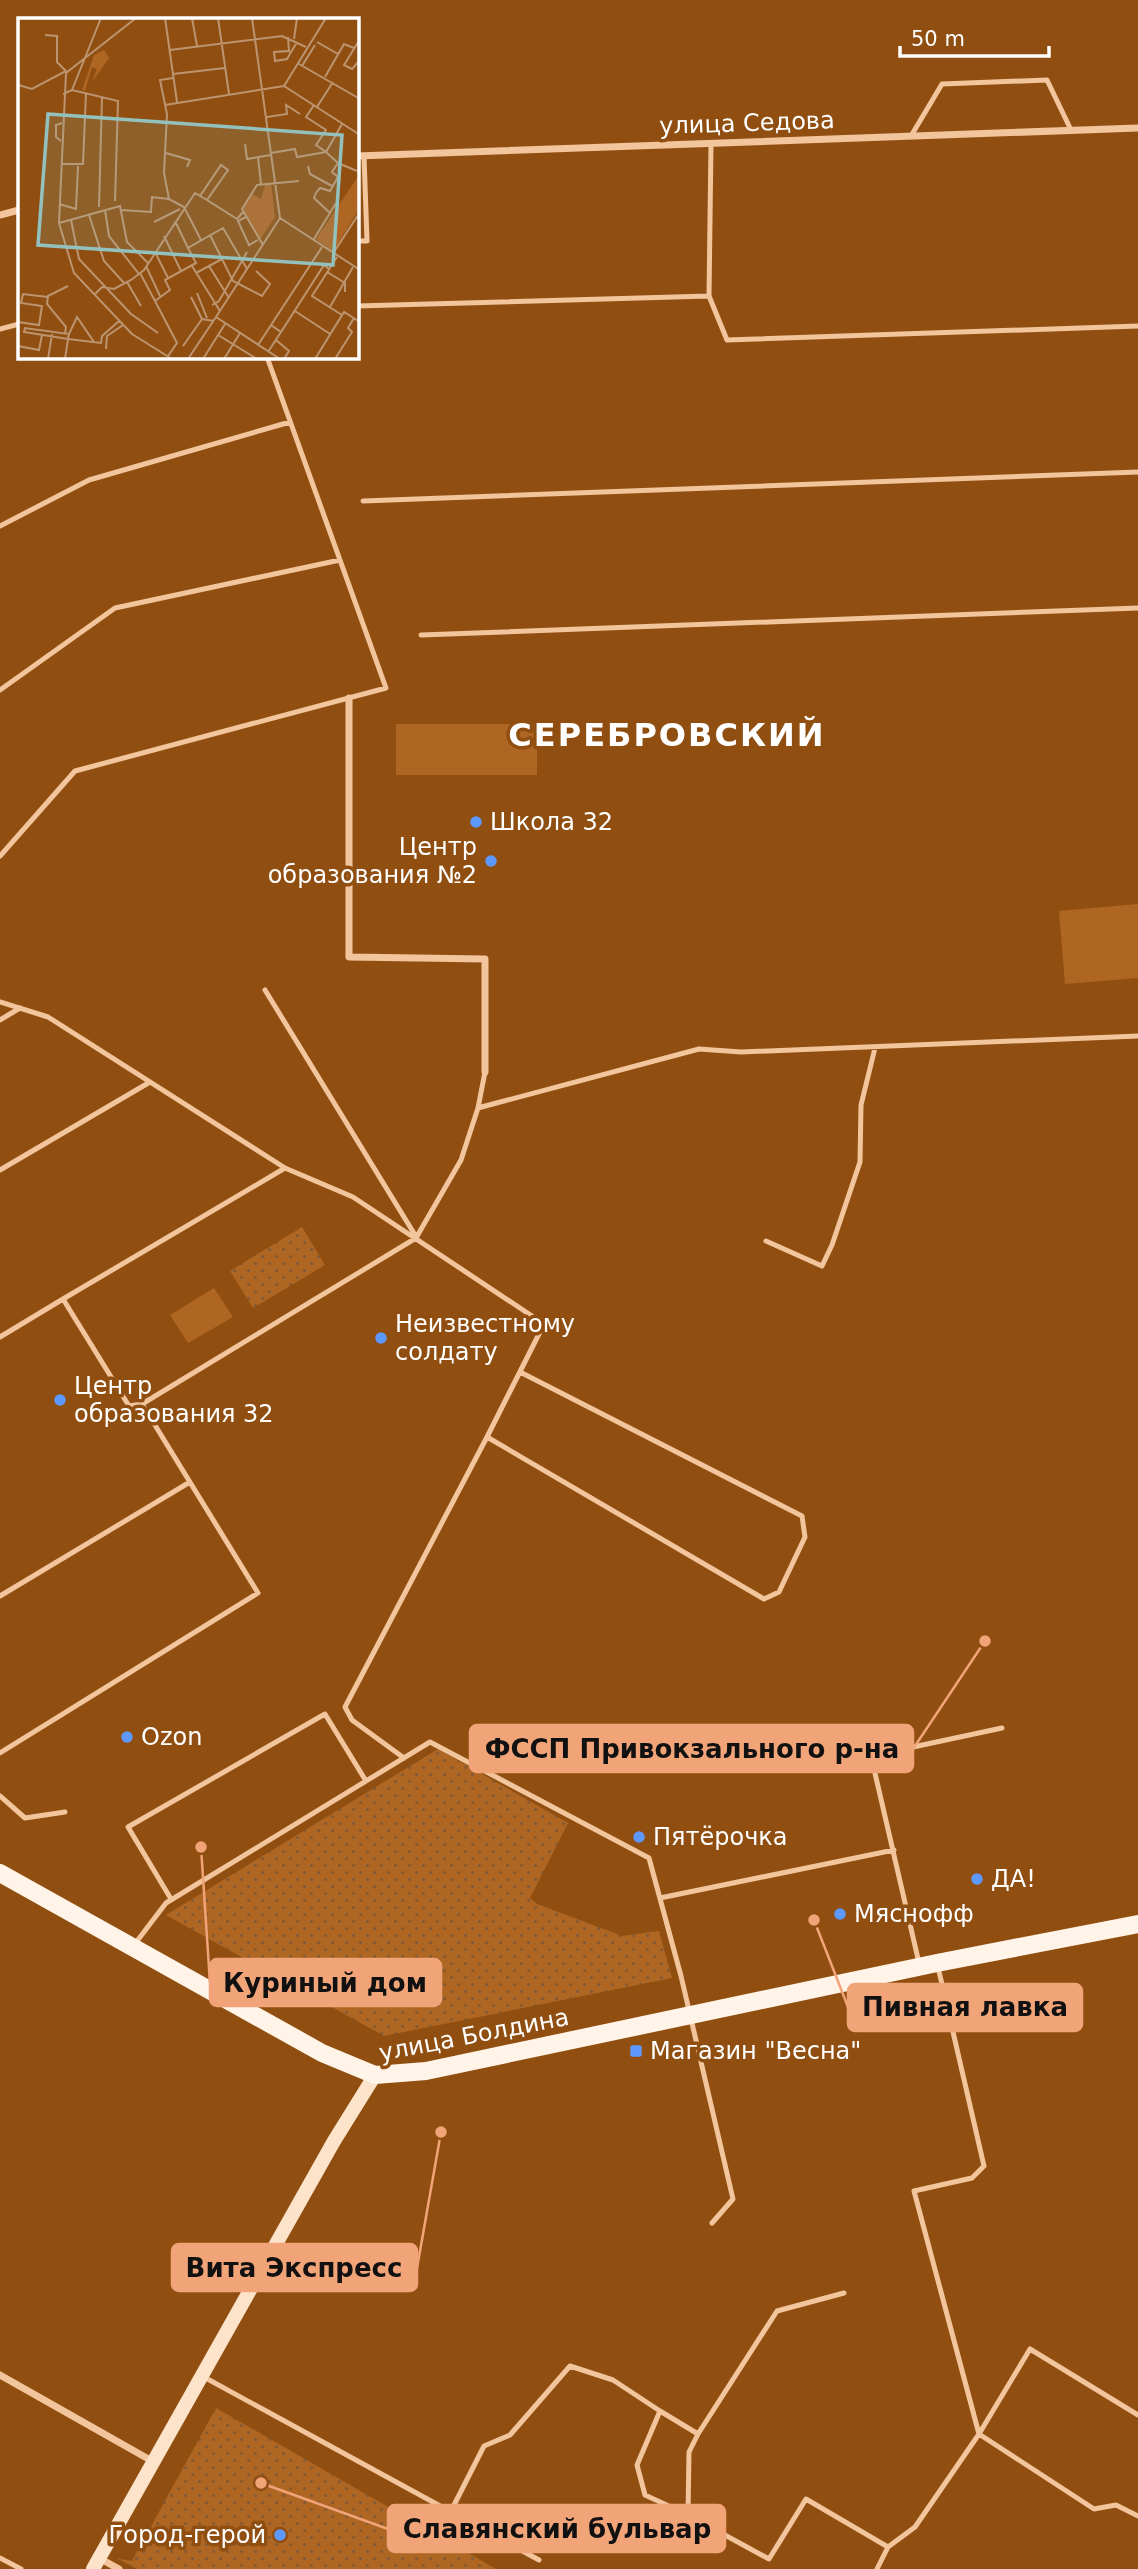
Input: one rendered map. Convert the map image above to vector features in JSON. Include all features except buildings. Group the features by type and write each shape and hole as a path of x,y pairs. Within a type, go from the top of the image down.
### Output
{"main road":[{"path":"0,1873 322,2053 375,2075"},
{"name":"улица Болдина","path":"96,2563 334,2141 375,2075 426,2071 929,1965 1138,1924"}],"street":[{"name":"улица Седова","path":"361,156 1138,128"},
{"path":"0,215 18,210"},
{"path":"349,698 349,957 485,959 485,1072"},
{"path":"0,2375 152,2461"},
{"path":"96,2563 119,2569"}],"lane":[{"path":"911,136 942,84 1047,80 1071,130"},
{"path":"711,144 709,296 727,340 1138,326"},
{"path":"359,241 367,241 361,156"},
{"path":"359,306 709,296"},
{"path":"0,329 18,324"},
{"path":"0,856 75,771 386,688 268,359"},
{"path":"0,526 89,480 290,422"},
{"path":"363,502 1138,472"},
{"path":"0,690 115,608 340,560"},
{"path":"421,635 1138,608"},
{"path":"265,990 416,1238"},
{"path":"0,1002 48,1017 285,1168 353,1197 544,1324 345,1707 352,1720 404,1758"},
{"path":"0,1020 20,1008"},
{"path":"478,1108 699,1049 741,1052 1138,1036"},
{"path":"766,1241 822,1266 832,1245 860,1162 861,1105 875,1048"},
{"path":"63,1299 129,1406 142,1404 416,1238 461,1160 478,1108 485,1072"},
{"path":"0,1170 150,1082"},
{"path":"0,1337 285,1168"},
{"path":"487,1437 764,1599 779,1592 805,1537 802,1516 520,1371"},
{"path":"0,1753 258,1593 142,1404"},
{"path":"0,1596 190,1482"},
{"path":"171,1899 128,1827 325,1714 366,1781"},
{"path":"1002,1728 871,1756 894,1850 929,1965 984,2166 972,2178 914,2192 979,2434 1094,2509 1116,2505 1138,2516"},
{"path":"132,1948 171,1899 430,1742 649,1858 733,2199 712,2223"},
{"path":"0,1796 25,1818 65,1812"},
{"path":"660,1898 894,1850"},
{"path":"688,2515 689,2452 778,2311 844,2292"},
{"path":"877,2569 888,2547 915,2527 979,2434 1030,2349 1138,2415"},
{"path":"451,2511 484,2446 510,2435 570,2366 613,2380 698,2434"},
{"path":"202,2376 538,2560"},
{"path":"660,2411 637,2465 645,2495 769,2559 806,2499 888,2547"},
{"path":"0,2558 21,2569"}],"shaded area":[{"path":"396,724 537,724 537,775 396,775"},
{"path":"1138,904 1138,978 1065,984 1059,911"},
{"path":"302,1227 325,1265 253,1308 230,1271"},
{"path":"214,1288 233,1317 188,1343 170,1315"},
{"path":"438,1749 568,1823 530,1898 537,1904 622,1936 659,1931 672,1978 384,2036 166,1915"},
{"path":"216,2408 496,2569 137,2569 116,2558 132,2561"}],"place":[{"name":"Школа 32","path":"476,822"},
{"name":"Центр образования №2","path":"491,861"},
{"name":"Неизвестному солдату","path":"381,1338"},
{"name":"Центр образования 32","path":"60,1400"},
{"name":"ФССП Привокзального р-на","path":"985,1641"},
{"name":"Ozon","path":"127,1737"},
{"name":"Пятёрочка","path":"639,1837"},
{"name":"Куриный дом","path":"201,1847"},
{"name":"ДА!","path":"977,1879"},
{"name":"Мяснофф","path":"840,1914"},
{"name":"Пивная лавка","path":"814,1920"},
{"name":"Магазин \"Весна\"","path":"636,2051"},
{"name":"Вита Экспресс","path":"441,2132"},
{"name":"Славянский бульвар","path":"261,2483"},
{"name":"Город-герой","path":"280,2535"}],"district":[{"name":"СЕРЕБРОВСКИЙ","path":"667,735"}]}
